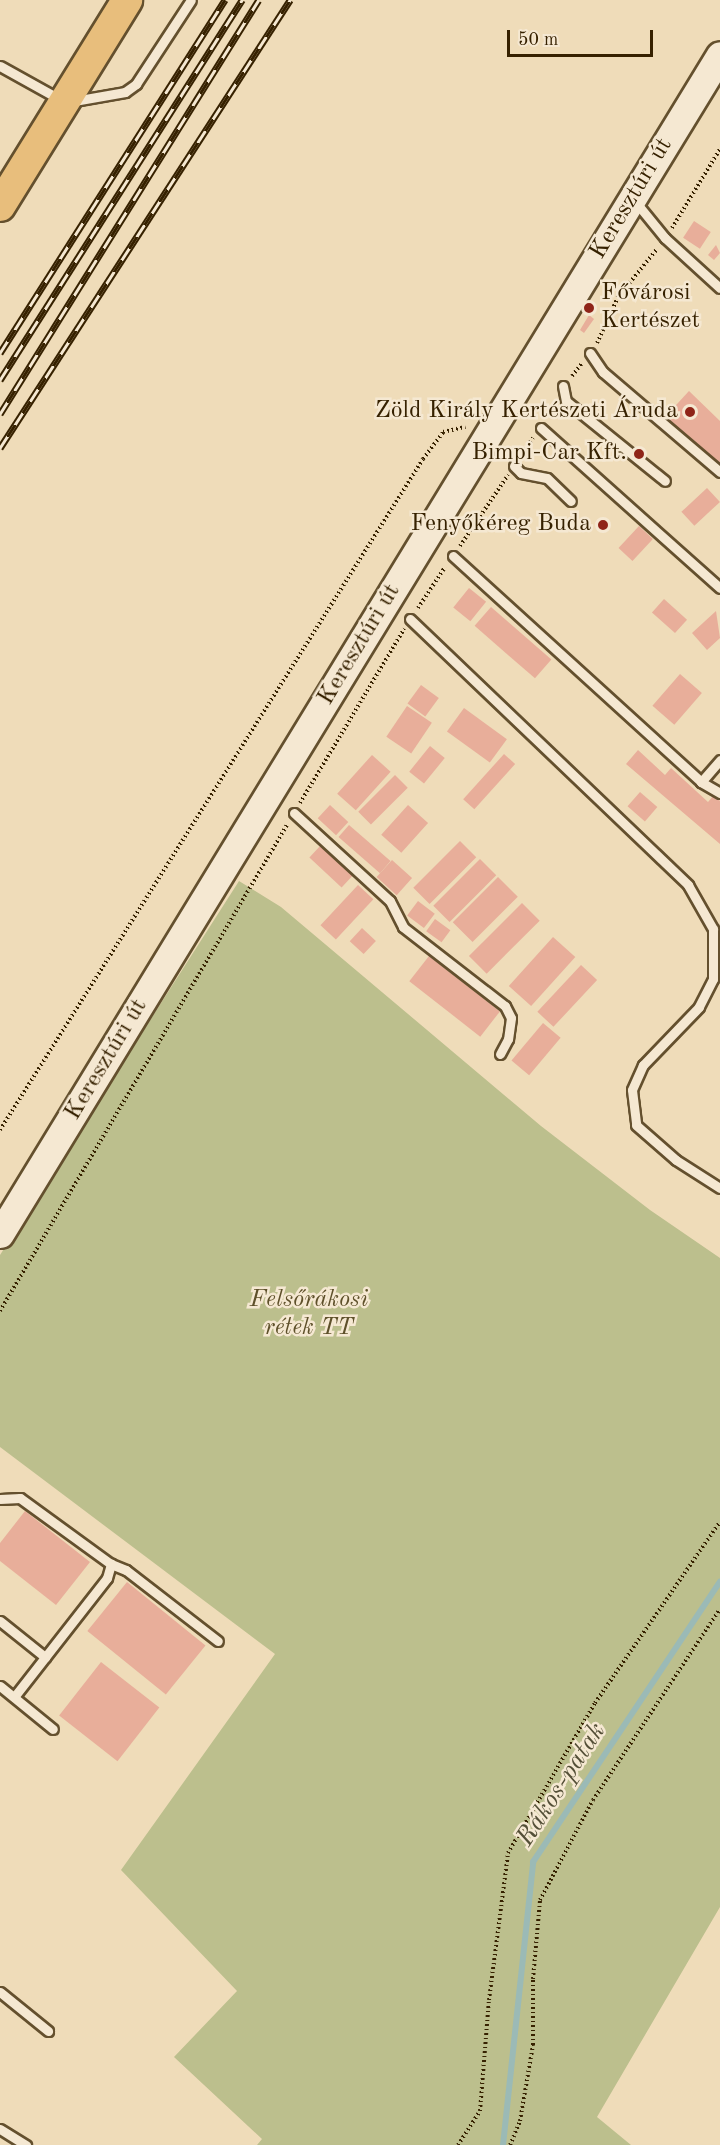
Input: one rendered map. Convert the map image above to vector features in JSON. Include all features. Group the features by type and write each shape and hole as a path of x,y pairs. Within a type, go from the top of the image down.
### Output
{"main road":[{"path":"0,206 127,0"},
{"name":"Keresztúri út","path":"0,1234 720,55"},
{"path":"0,168 63,105"}],"lane":[{"path":"0,66 63,105 125,92 136,84 191,0"},
{"path":"632,197 665,238 719,286"},
{"path":"590,353 603,372 720,472"},
{"path":"563,386 566,401 665,481"},
{"path":"541,428 720,588"},
{"path":"514,466 521,472 547,478 571,501"},
{"path":"453,556 701,782 720,793"},
{"path":"410,619 688,885 713,929 713,980 699,1007 643,1065 632,1090 636,1125 676,1160 720,1188"},
{"path":"701,782 720,760"},
{"path":"294,813 390,901 403,927 505,1006 512,1018 508,1040 500,1054"},
{"path":"0,1499 20,1498 111,1564 126,1569 218,1641"},
{"path":"14,1697 107,1578 111,1564"},
{"path":"0,1621 45,1657"},
{"path":"0,1686 53,1729"},
{"path":"0,1992 48,2031"},
{"path":"0,2129 26,2145"}],"path":[{"path":"563,386 590,353 618,297 665,238 720,149"},
{"path":"0,1130 423,459 443,432 471,426 493,428"},
{"path":"0,1311 410,619 541,428"},
{"path":"458,2145 480,2111 489,2000 508,1853 595,1703 720,1522"},
{"path":"510,2145 520,2121 533,2045 532,1979 540,1900 593,1800 720,1609"}],"green space":[{"name":"Felsőrákosi rétek TT","path":"239,881 281,907 541,1126 650,1210 720,1258 720,1907 597,2117 631,2145 257,2145 262,2139 174,2057 237,1991 121,1870 275,1654 0,1447 0,1255"}],"building":[{"path":"694,221 711,232 700,249 683,238"},
{"path":"716,245 720,253 714,260 708,255"},
{"path":"589,315 594,319 584,333 580,330"},
{"path":"689,391 720,421 720,469 665,417"},
{"path":"707,488 720,502 694,526 681,512"},
{"path":"639,526 653,539 632,561 619,548"},
{"path":"469,588 486,602 470,621 453,607"},
{"path":"664,599 687,620 675,633 652,612"},
{"path":"491,607 551,659 535,678 475,626"},
{"path":"716,611 720,638 707,650 692,633"},
{"path":"680,674 702,693 674,725 652,706"},
{"path":"421,685 439,698 425,717 407,704"},
{"path":"407,706 432,723 411,753 386,737"},
{"path":"464,708 507,739 490,763 447,731"},
{"path":"430,746 445,758 424,784 409,772"},
{"path":"638,750 665,775 671,768 708,802 714,795 720,801 720,844 626,764"},
{"path":"504,754 515,764 474,809 463,799"},
{"path":"372,755 391,772 356,810 337,794"},
{"path":"395,775 408,788 371,824 358,812"},
{"path":"640,792 657,807 645,821 628,806"},
{"path":"330,805 348,822 336,835 318,818"},
{"path":"408,805 428,823 401,853 381,835"},
{"path":"349,825 391,861 380,873 339,837"},
{"path":"460,841 476,857 430,904 413,888"},
{"path":"321,845 353,875 342,887 309,857"},
{"path":"480,859 496,875 450,922 433,906"},
{"path":"392,860 412,878 397,895 377,877"},
{"path":"498,877 518,897 473,942 453,922"},
{"path":"358,885 373,899 336,940 320,925"},
{"path":"418,901 435,914 424,928 407,915"},
{"path":"522,903 540,921 487,974 469,956"},
{"path":"435,919 450,930 442,942 426,931"},
{"path":"362,928 376,941 364,954 350,941"},
{"path":"553,937 575,957 531,1006 509,986"},
{"path":"429,956 500,1011 480,1037 409,981"},
{"path":"581,965 597,980 553,1027 537,1012"},
{"path":"543,1023 561,1038 529,1075 512,1061"},
{"path":"25,1511 90,1562 56,1605 0,1561 0,1543"},
{"path":"127,1582 205,1646 166,1695 87,1631"},
{"path":"101,1662 159,1708 117,1761 59,1716"}],"waterway":[{"name":"Rákos-patak","path":"503,2145 533,1862 720,1582"}],"railway":[{"path":"0,353 225,0"},
{"path":"0,380 242,0"},
{"path":"0,414 259,0"},
{"path":"0,448 290,0"}],"place":[{"name":"Fővárosi Kertészet","path":"589,308"},
{"name":"Zöld Király Kertészeti Áruda","path":"690,412"},
{"name":"Bimpi-Car Kft.","path":"639,454"},
{"name":"Fenyőkéreg Buda","path":"603,525"}]}
